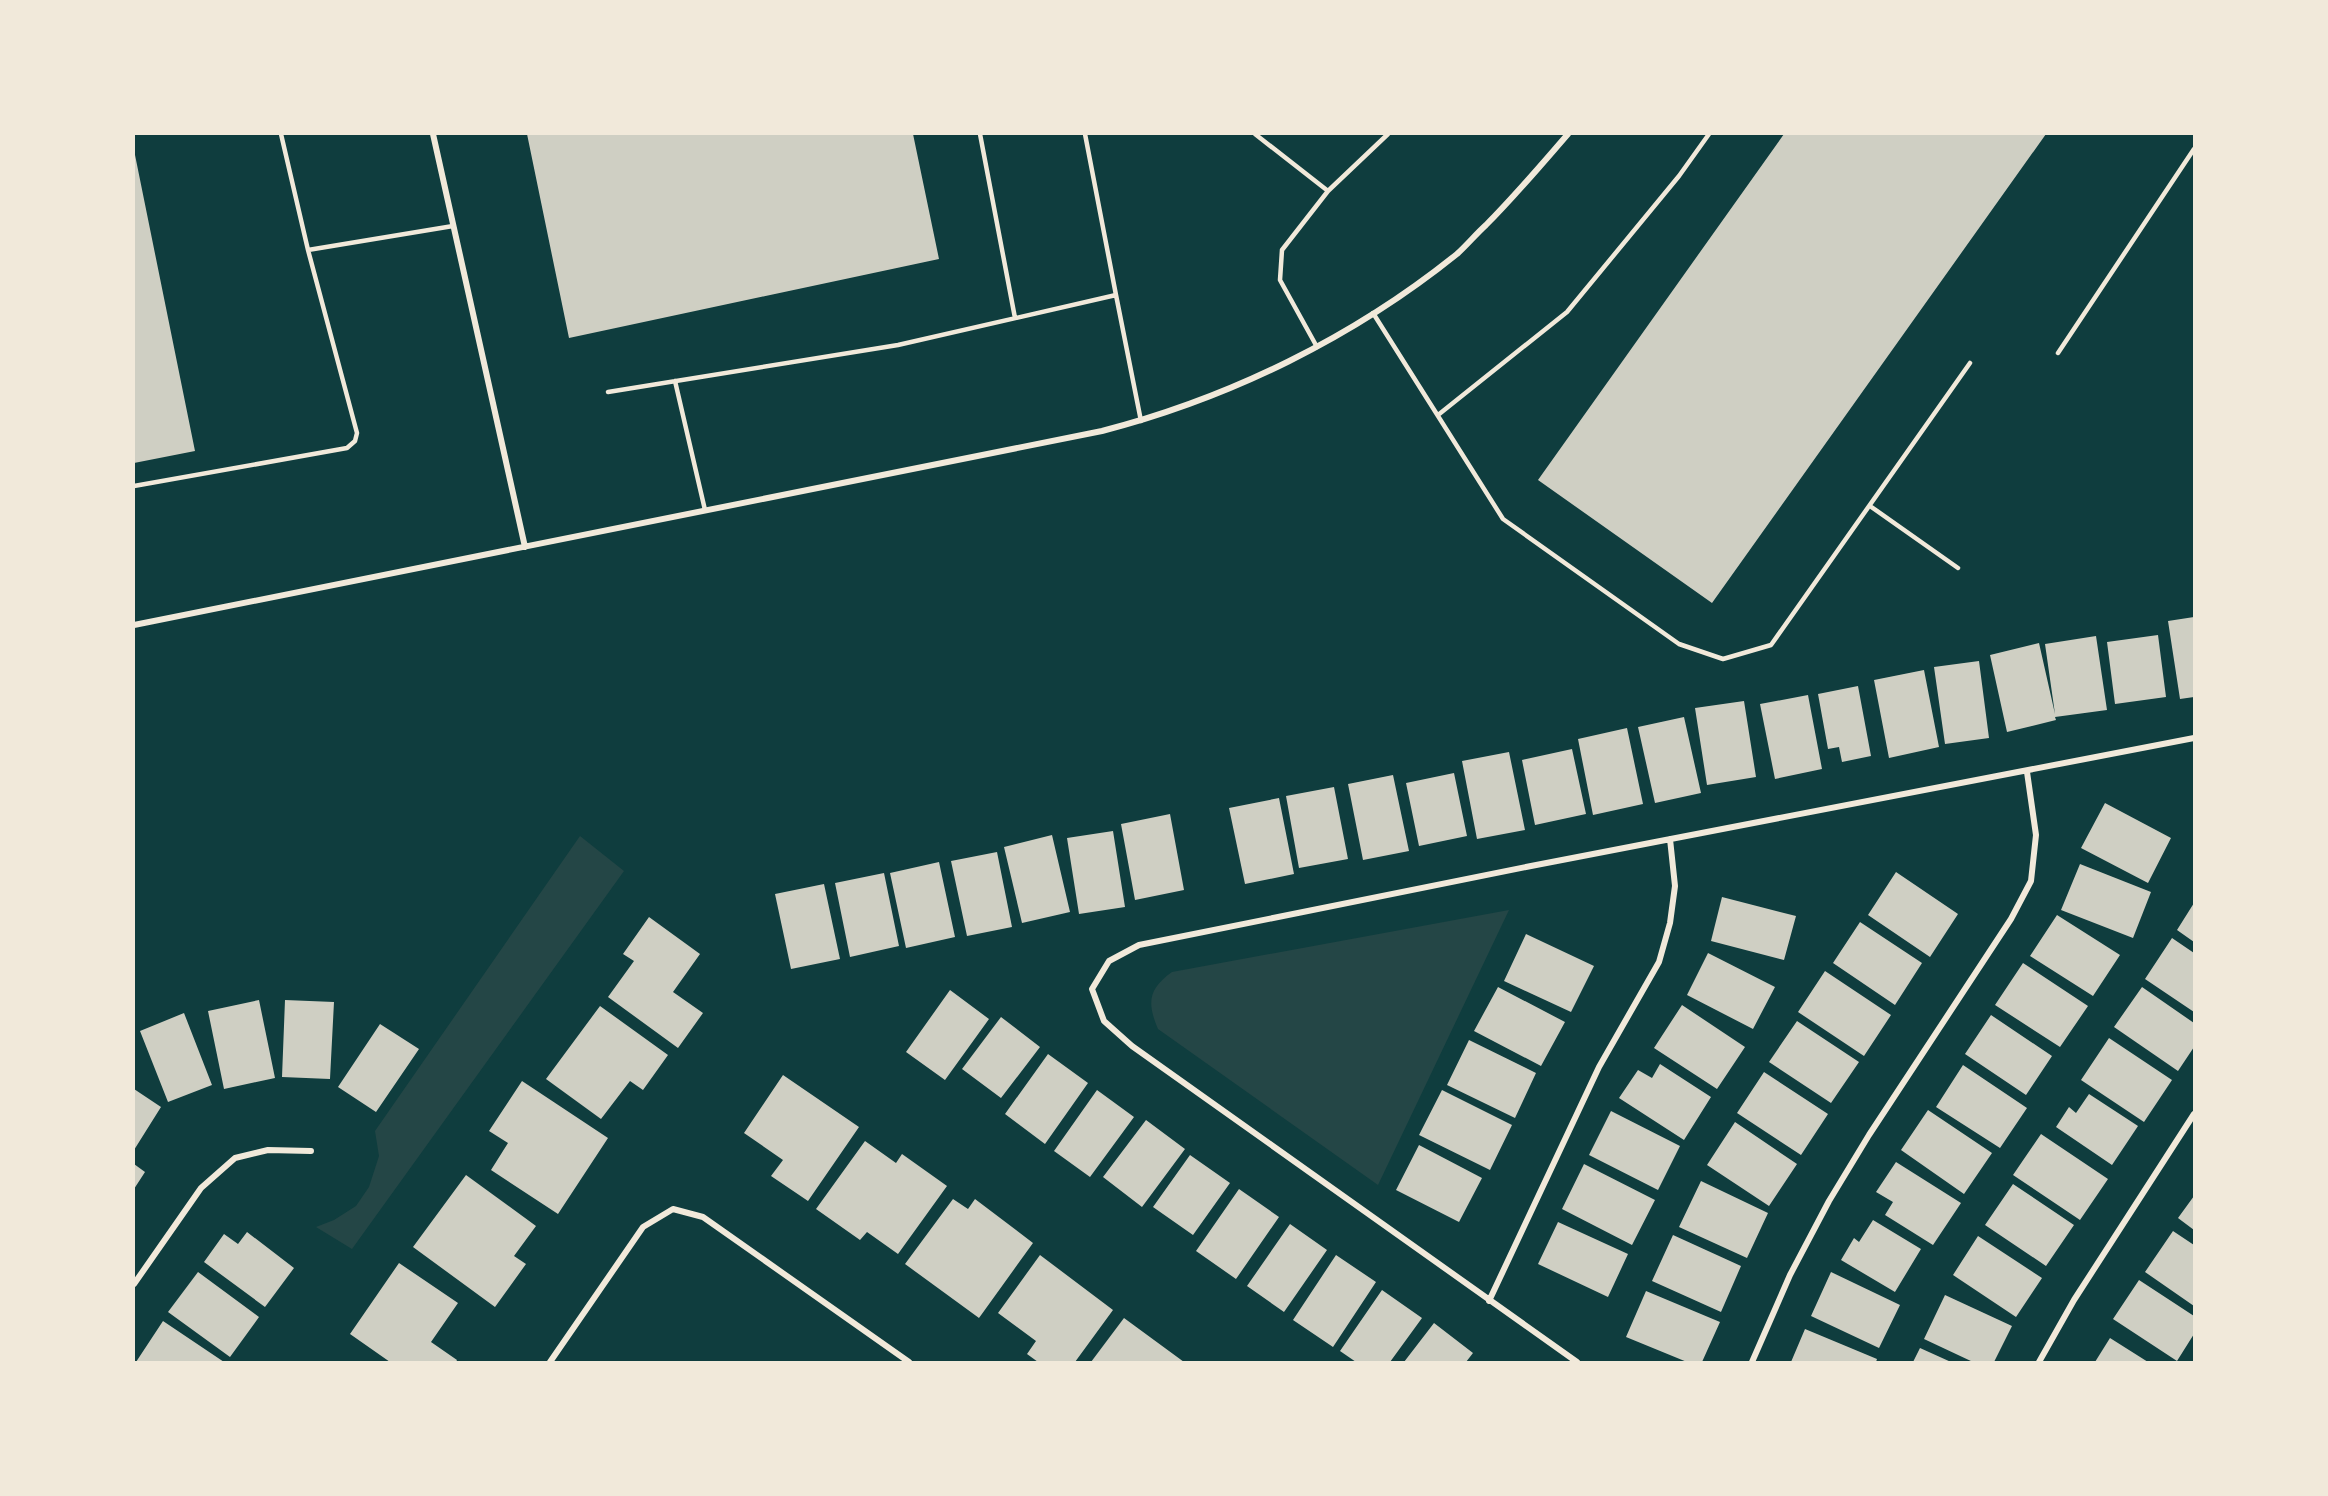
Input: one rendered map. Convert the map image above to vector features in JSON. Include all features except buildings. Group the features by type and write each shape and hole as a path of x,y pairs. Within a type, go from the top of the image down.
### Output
{"street":[{"path":"433,134 525,547"},
{"path":"134,625 1102,431 1141,421 1231,388 1317,347 1373,313 1458,253 1516,194 1568,134"},
{"path":"1577,1362 1132,1046 1104,1021 1092,989 1109,961 1139,945 2194,738"},
{"path":"1752,1362 1790,1275 1829,1201 1869,1135 2011,919 2031,881 2036,835 2027,772"},
{"path":"1489,1300 1546,1175 1599,1067 1659,962 1670,923 1675,886 1670,839"},
{"path":"2039,1362 2074,1300 2194,1114"},
{"path":"134,1284 201,1188 235,1158 268,1150 311,1151"},
{"path":"550,1362 643,1227 673,1209 703,1217 909,1362"}],"lane":[{"path":"134,486 347,448 355,441 357,433 308,250 281,134"},
{"path":"980,134 1015,318"},
{"path":"1085,134 1141,421"},
{"path":"1255,134 1328,191"},
{"path":"1317,347 1280,280 1282,250 1328,191 1388,134"},
{"path":"1438,415 1567,312 1679,176 1709,134"},
{"path":"2058,353 2194,149"},
{"path":"308,250 453,226"},
{"path":"608,392 898,345 1116,295"},
{"path":"1373,313 1503,519 1679,644 1723,659 1771,645 1970,363"},
{"path":"675,381 705,510"},
{"path":"1870,506 1958,568"}],"shaded area":[{"path":"580,836 624,871 352,1249 316,1227 334,1220 356,1206 369,1187 379,1156 375,1131"},
{"path":"1509,910 1378,1185 1158,1029 1154,1020 1151,1004 1154,991 1158,984 1172,972"}]}
